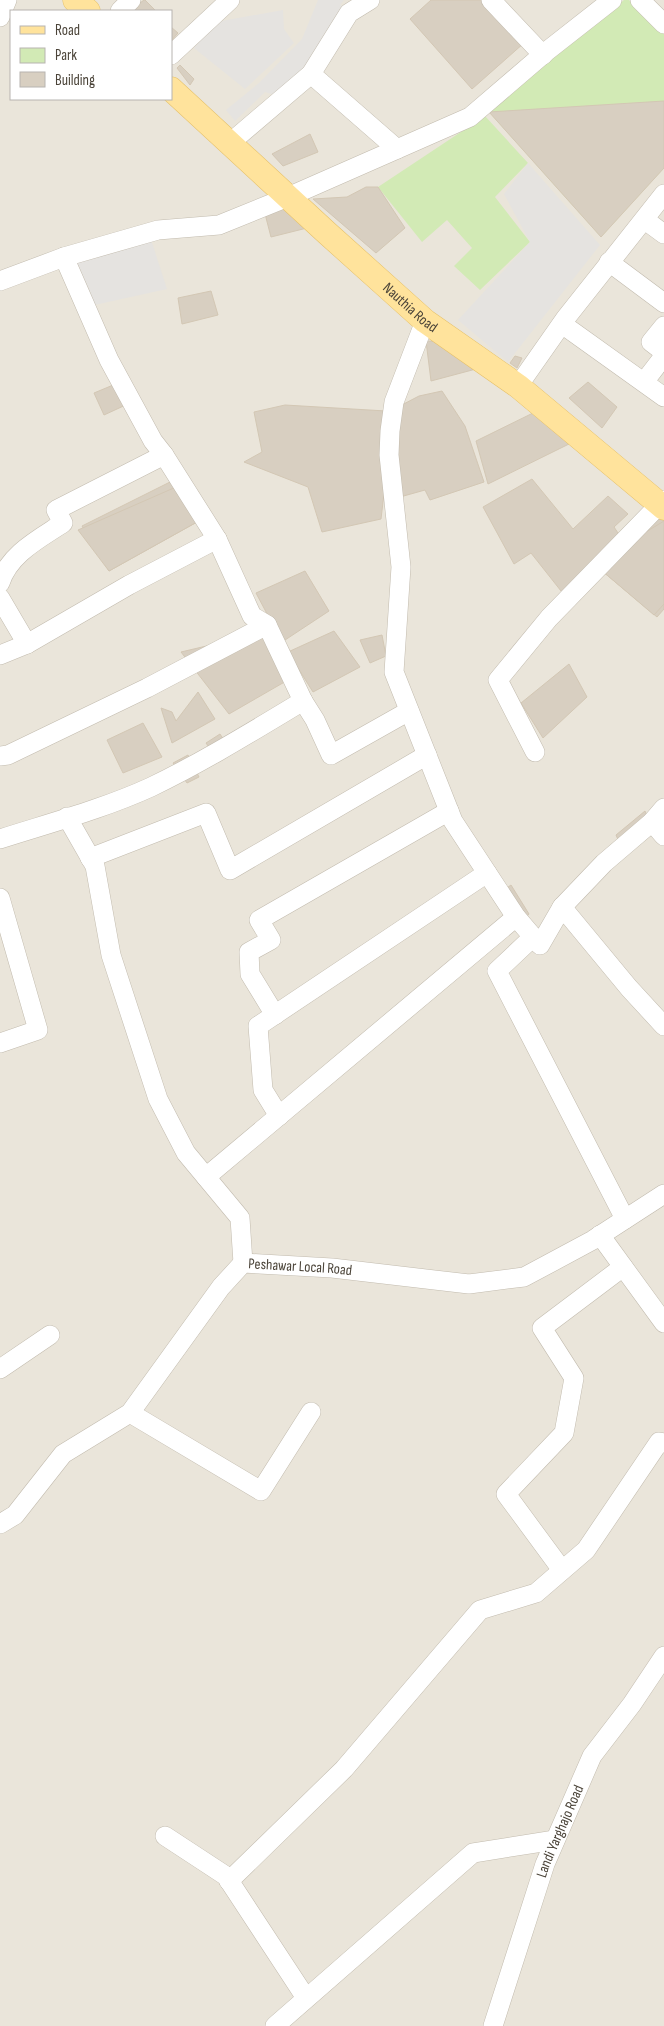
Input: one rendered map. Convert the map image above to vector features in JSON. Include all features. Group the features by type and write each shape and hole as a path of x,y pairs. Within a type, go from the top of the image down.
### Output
{"main road":[{"path":"76,0 87,10"},
{"name":"Nauthia Road","path":"172,90 425,321 518,386 662,504"}],"street":[{"path":"0,17 6,0"},
{"path":"121,10 131,0"},
{"path":"172,55 230,0"},
{"path":"230,143 311,74 349,13 370,0"},
{"path":"491,0 543,55"},
{"path":"0,281 64,257 158,230 220,225 470,117 599,7 612,0"},
{"path":"640,0 664,24"},
{"path":"311,74 397,149"},
{"path":"518,386 609,262 645,220 664,194"},
{"path":"645,220 664,234"},
{"path":"64,257 109,360 153,441 164,455 217,539 252,616 267,625 302,701 315,720 331,755 409,711"},
{"path":"609,262 664,303"},
{"path":"425,321 394,402 389,455 401,567 394,672 453,821 516,917 540,945 562,907 604,863 660,822"},
{"path":"562,324 664,397"},
{"path":"664,326 651,342 664,352"},
{"path":"644,382 664,356"},
{"path":"0,583 4,571 26,546 64,523 56,510 164,455"},
{"path":"535,752 498,680 549,618 662,504"},
{"path":"0,655 27,644 129,585 217,539"},
{"path":"0,598 27,644"},
{"path":"0,756 8,755 147,688 267,625"},
{"path":"0,839 150,788 220,750 302,701"},
{"path":"90,858 206,813 230,870 427,755"},
{"path":"275,1015 250,974 249,952 271,940 259,920 449,811"},
{"path":"67,817 95,866 111,954 158,1099 186,1153 240,1218 242,1263"},
{"path":"279,1116 263,1090 258,1026 487,873"},
{"path":"0,898 38,1030 0,1043"},
{"path":"562,907 629,988 664,1026"},
{"path":"206,1177 516,917"},
{"path":"533,937 497,971 625,1219"},
{"name":"Peshawar Local Road","path":"0,1524 15,1515 64,1454 130,1413 221,1287 242,1263 332,1268 469,1284 524,1277 600,1235 664,1194"},
{"path":"600,1235 664,1323"},
{"path":"562,1570 506,1494 564,1433 574,1378 542,1328 624,1268"},
{"path":"0,1369 50,1335"},
{"path":"130,1413 261,1491 311,1412"},
{"path":"229,1881 344,1769 480,1610 536,1593 586,1550 659,1442 664,1443"},
{"name":"Landi Yarghajo Road","path":"493,2026 554,1840 592,1756 632,1704 664,1656"},
{"path":"164,1836 226,1876 306,1998"},
{"path":"274,2026 473,1854 554,1840"}],"shaded area":[{"path":"0,0 664,0 664,2026 0,2026"},
{"path":"318,0 344,0 340,5 347,7 300,77 274,95 265,92 235,121 226,110 259,83 302,39"},
{"path":"283,10 284,29 294,43 245,89 194,48 216,22"},
{"path":"528,163 600,245 508,362 458,320 530,242 504,194"},
{"path":"147,227 167,289 90,306 69,246 117,232"}],"green space":[{"path":"624,0 629,0 664,34 664,168 601,237 489,112 543,63"},
{"path":"485,116 528,163 495,197 530,242 480,290 454,266 472,248 447,220 422,242 378,187"}],"building":[{"path":"144,0 155,10 130,10"},
{"path":"431,0 485,0 524,43 472,89 410,19"},
{"path":"172,28 178,33 172,40"},
{"path":"180,65 194,79 190,85 177,68"},
{"path":"664,101 664,168 601,237 489,112"},
{"path":"310,134 318,152 283,166 272,154"},
{"path":"366,187 378,187 405,228 376,253 313,199 347,197"},
{"path":"287,200 311,227 271,237 264,210"},
{"path":"211,291 218,315 182,324 178,298"},
{"path":"426,341 456,342 476,369 431,381"},
{"path":"515,356 522,358 517,368 510,363"},
{"path":"588,382 617,407 602,428 569,398"},
{"path":"118,383 130,403 104,415 94,393"},
{"path":"442,391 465,426 484,482 430,500 425,490 400,497 393,435 398,407 419,396"},
{"path":"285,405 386,411 386,477 381,519 322,532 308,487 244,462 262,452 254,412"},
{"path":"533,413 569,444 488,484 476,441"},
{"path":"532,479 573,529 608,496 628,514 614,527 620,536 565,596 531,553 514,564 483,507"},
{"path":"172,481 197,522 109,571 82,526"},
{"path":"176,487 197,522 109,571 78,530"},
{"path":"664,518 664,609 657,617 601,570 611,558 617,563 631,541 656,519"},
{"path":"664,521 664,604 654,615 601,570 631,541"},
{"path":"305,571 329,611 282,642 256,593"},
{"path":"334,631 360,667 313,692 288,652"},
{"path":"266,632 288,680 229,714 181,652"},
{"path":"382,635 386,656 370,663 360,640"},
{"path":"569,664 587,697 543,738 521,703"},
{"path":"198,692 215,719 172,743 161,708 172,712 176,721"},
{"path":"143,723 162,757 123,773 107,740"},
{"path":"220,734 227,745 213,753 206,743"},
{"path":"188,755 199,777 187,783 173,763"},
{"path":"645,811 654,833 625,856 616,835"},
{"path":"511,885 529,914 521,923 501,892"}]}
